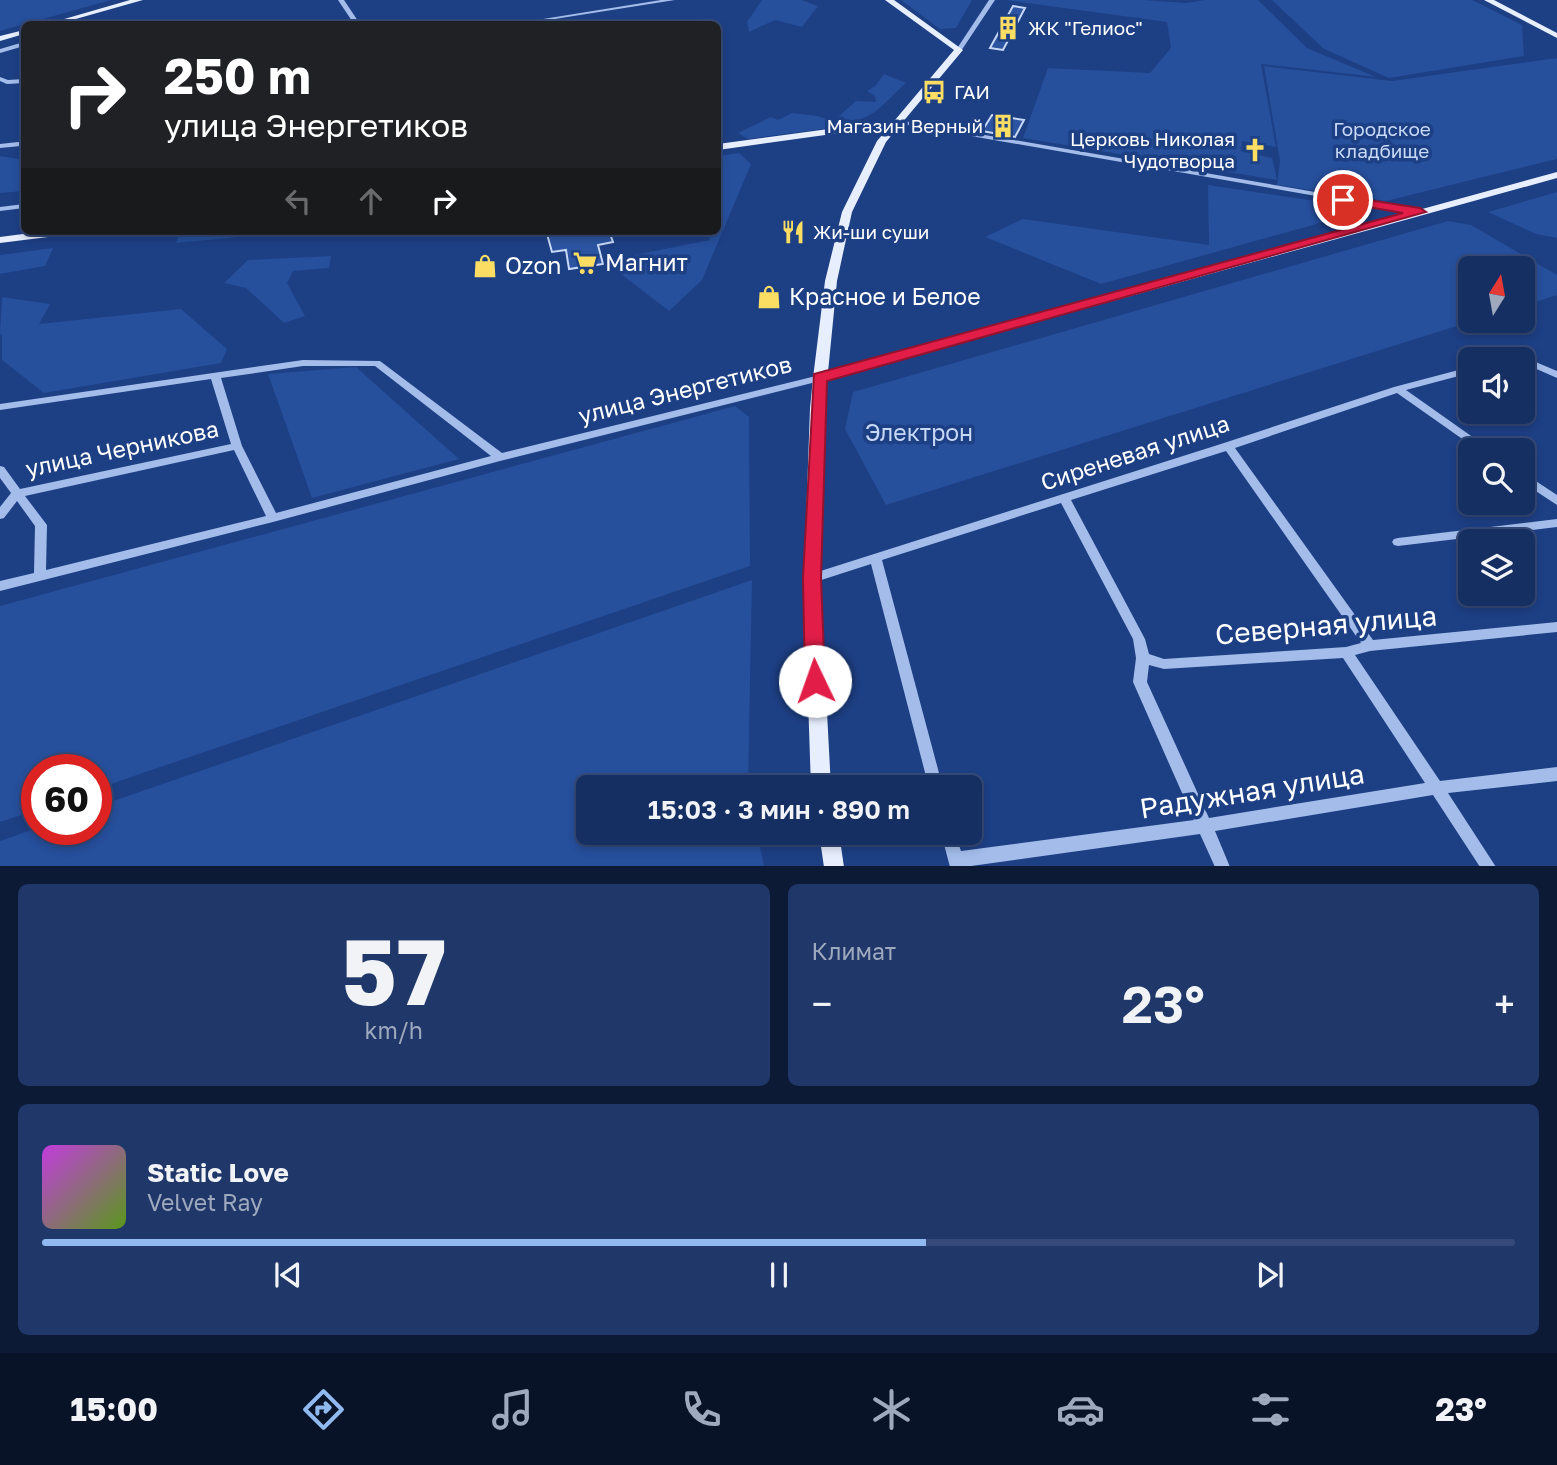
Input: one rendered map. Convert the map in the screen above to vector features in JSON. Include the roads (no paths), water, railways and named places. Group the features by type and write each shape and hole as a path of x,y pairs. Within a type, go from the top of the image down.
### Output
{"main road":[{"path":"62,21 139,0"},
{"path":"820,775 812,578 820,378 831,281 846,212 882,141 959,50 889,0"},
{"path":"1488,0 1557,36"},
{"path":"0,39 21,33"},
{"path":"721,147 898,122"},
{"name":"улица Энергетиков","path":"820,378 1557,175"},
{"path":"0,240 40,235"},
{"path":"831,845 834,866"}],"street":[{"path":"341,0 355,21"},
{"path":"616,0 618,9"},
{"path":"536,21 672,0"},
{"path":"959,50 992,0"},
{"path":"0,51 21,45"},
{"path":"0,79 6,82 21,81"},
{"path":"898,122 1420,212"},
{"path":"0,146 18,144"},
{"path":"0,209 21,206"},
{"path":"0,407 303,363 377,363 500,457"},
{"path":"1535,365 1555,372"},
{"name":"Сиреневая улица","path":"812,578 1398,389 1458,373"},
{"path":"215,375 237,446 273,518"},
{"name":"улица Энергетиков","path":"0,586 273,518 500,457 820,378"},
{"path":"1398,389 1469,438"},
{"name":"улица Черникова","path":"0,515 16,495 237,446"},
{"path":"1227,446 1370,646"},
{"name":"улица Черникова","path":"0,470 16,495 41,525 40,576"},
{"path":"1535,485 1557,501"},
{"path":"1064,498 1139,639 1143,658 1140,682 1223,866"},
{"path":"1398,542 1557,523"},
{"path":"875,558 933,775"},
{"name":"Северная улица","path":"1143,658 1164,664 1346,652 1370,646 1557,627"},
{"path":"1346,652 1489,866"},
{"name":"Радужная улица","path":"956,863 1436,788 1557,774"},
{"path":"951,845 956,863"}],"place":[{"name":"ЖК \"Гелиос\"","path":"1008,28"},
{"name":"ГАИ","path":"934,92"},
{"name":"Магазин Верный","path":"1003,126"},
{"name":"Церковь Николая Чудотворца","path":"1255,150"},
{"name":"Жи-ши суши","path":"793,232"},
{"name":"Магнит","path":"585,263"},
{"name":"Ozon","path":"485,266"},
{"name":"Красное и Белое","path":"769,297"}],"park label":[{"name":"Городское кладбище","path":"1382,140"},
{"name":"Электрон","path":"919,433"}]}
